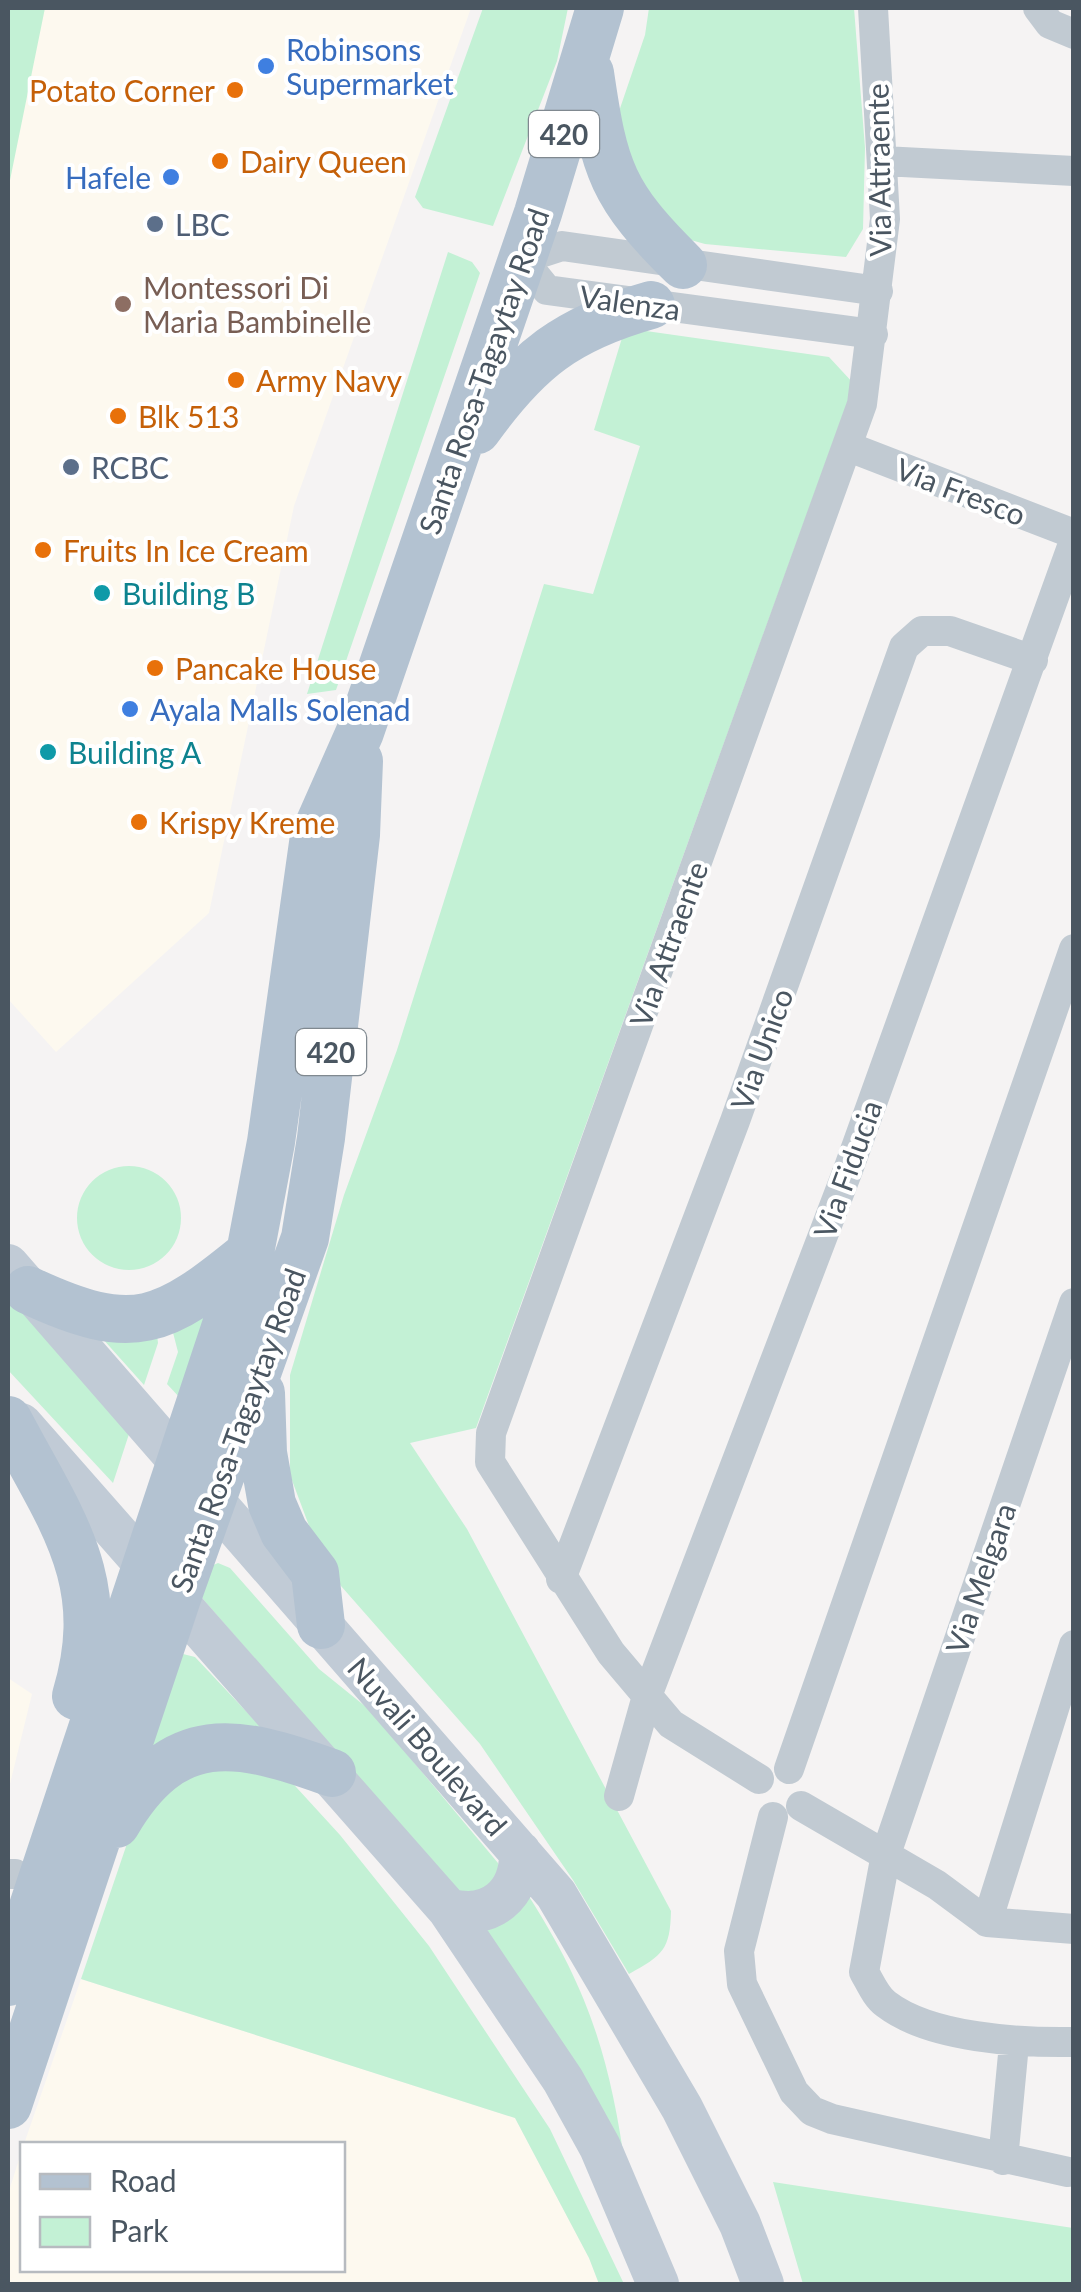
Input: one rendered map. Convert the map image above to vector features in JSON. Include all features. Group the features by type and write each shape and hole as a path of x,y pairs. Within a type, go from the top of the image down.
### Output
{"main road":[{"name":"Santa Rosa-Tagaytay Road","path":"8,2105 76,1898 163,1581 196,1484 250,1253 271,1142 314,836 360,732 588,60 600,8"},
{"path":"588,60 600,141 613,182 645,228 684,265"},
{"path":"449,470 500,398 553,346 587,326 651,305"},
{"name":"Santa Rosa-Tagaytay Road","path":"196,1484 262,1364 311,1208 356,835 360,732"},
{"path":"18,1278 81,1312 142,1320 190,1301 250,1253"},
{"name":"Nuvali Boulevard","path":"18,1278 556,1894 682,2108 740,2224 763,2284"},
{"path":"262,1364 268,1487 284,1532 316,1573 321,1624"},
{"path":"8,1409 448,1908 563,2080 600,2148 658,2284"},
{"path":"8,1420 70,1539 90,1612 86,1663 10,1882"},
{"name":"Santa Rosa-Tagaytay Road","path":"8,1982 92,1733 163,1581"},
{"path":"40,1800 92,1733"},
{"path":"76,1898 139,1788 185,1753 230,1744 332,1773"},
{"path":"448,1908 470,1913 501,1902 520,1874 520,1852"}],"street":[{"name":"Via Attraente","path":"759,1779 671,1724 610,1653 490,1462 491,1433 862,404 885,219 873,8"},
{"path":"1038,8 1050,24 1074,34"},
{"path":"883,161 1074,170"},
{"name":"Valenza","path":"873,334 547,290 522,259 562,246 878,291"},
{"name":"Via Fresco","path":"849,448 1074,538"},
{"name":"Via Fiducia","path":"619,1796 647,1696 848,1170 1074,538"},
{"name":"Via Unico","path":"561,1580 735,1122 904,646 922,631 950,631 1033,660"},
{"path":"789,1769 1074,949"},
{"name":"Via Melgara","path":"1074,1303 886,1854 864,1972 883,2002 911,2018 1014,2044 1074,2042"},
{"path":"987,1922 1071,1663"},
{"path":"789,1769 768,1772 759,1779 759,1806 787,1812 886,1854 987,1922 1074,1929"},
{"path":"789,1769 804,1785 787,1812 738,1951 742,1984 794,2092 812,2110 832,2119 1068,2172"},
{"path":"1003,2160 1014,2044"}],"shaded area":[{"name":"Ayala Malls Solenad","path":"8,8 471,8 294,506 209,913 56,1052 8,999"},
{"path":"8,1678 32,1694 8,1792"},
{"path":"81,1979 515,2118 599,2284 8,2284 8,2194 20,2156 20,2272 345,2272 345,2142 25,2142"}],"green space":[{"path":"8,8 45,8 8,190"},
{"path":"483,8 568,8 557,61 493,226 423,208 415,197"},
{"path":"649,8 854,8 865,148 863,229 846,257 705,244 673,235 641,206 614,126 645,35"},
{"path":"448,252 472,262 480,273 336,690 307,694"},
{"path":"625,328 829,357 854,384 476,1428 410,1443 467,1529 671,1911 669,1935 662,1950 629,1974 573,1880 480,1744 341,1586 317,1547 290,1475 290,1375 344,1195 397,1050 544,584 593,594 640,446 594,430"},
{"path":"129,1166 149,1170 166,1181 177,1198 181,1218 177,1238 166,1255 149,1266 129,1270 109,1266 92,1255 81,1238 77,1218 81,1198 92,1181 109,1170"},
{"path":"215,1291 181,1399 167,1384 178,1352 170,1321"},
{"path":"8,1295 130,1431 113,1483 8,1370"},
{"path":"85,1319 156,1326 158,1343 144,1385"},
{"path":"218,1563 230,1568 319,1669 371,1711 498,1863 501,1877 465,1900 202,1598 209,1567"},
{"path":"183,1654 195,1657 275,1742 136,1772"},
{"path":"187,1762 286,1776 340,1835 429,1946 550,2129 624,2284 599,2284 515,2118 81,1979 134,1823"},
{"path":"526,1892 566,1961 594,2026 612,2094 626,2172 478,1926"},
{"path":"773,2182 1073,2228 1073,2284 803,2284"}],"place":[{"name":"Robinsons Supermarket","path":"266,66"},
{"name":"Potato Corner","path":"235,90"},
{"name":"Dairy Queen","path":"220,161"},
{"name":"Hafele","path":"171,177"},
{"name":"LBC","path":"155,224"},
{"name":"Montessori Di Maria Bambinelle","path":"123,304"},
{"name":"Army Navy","path":"236,380"},
{"name":"Blk 513","path":"118,416"},
{"name":"RCBC","path":"71,467"},
{"name":"Fruits In Ice Cream","path":"43,550"},
{"name":"Building B","path":"102,593"},
{"name":"Pancake House","path":"155,668"},
{"name":"Ayala Malls Solenad","path":"130,709"},
{"name":"Building A","path":"48,752"},
{"name":"Krispy Kreme","path":"139,822"}]}
